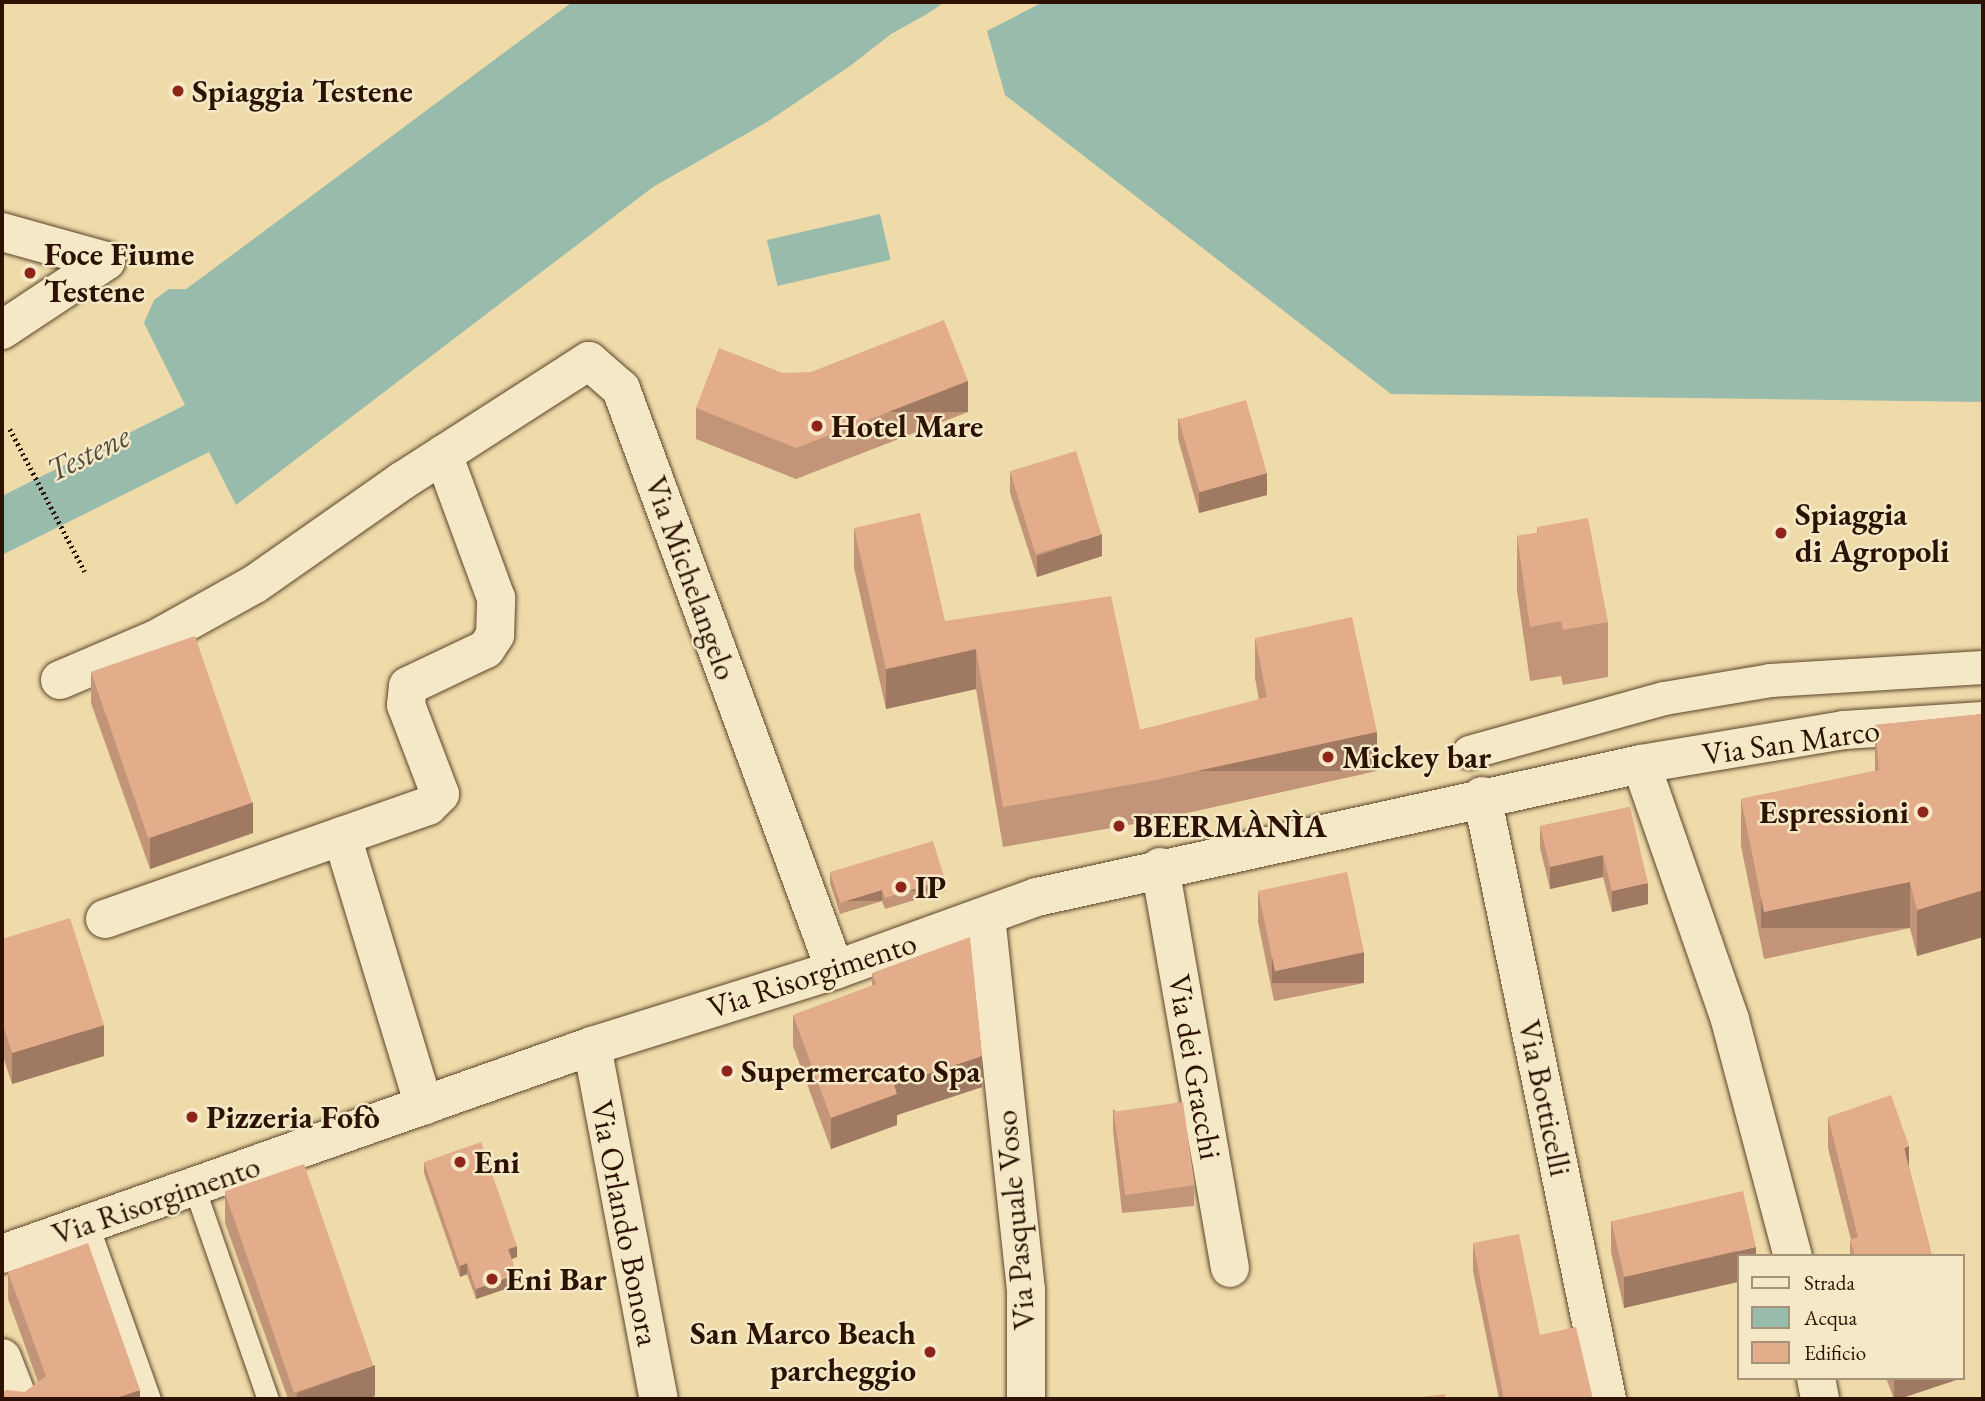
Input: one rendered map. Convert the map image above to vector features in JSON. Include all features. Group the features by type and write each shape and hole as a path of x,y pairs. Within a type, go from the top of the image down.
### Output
{"street":[{"path":"2,232 106,261 2,330"},
{"name":"Via Michelangelo","path":"60,680 156,639 255,584 443,454 589,361 621,389 835,970"},
{"path":"105,919 428,806 440,794 406,705 408,686 486,649 495,635 496,598 443,454"},
{"path":"1469,752 1664,698 1770,680 1983,667"},
{"name":"Via San Marco","path":"1641,764 1844,730 1983,721"},
{"path":"1641,764 1730,1020 1792,1254"},
{"name":"Via Risorgimento","path":"2,1255 592,1046 835,970 1037,897 1482,796 1641,764"},
{"name":"Via Botticelli","path":"1482,796 1607,1399"},
{"path":"342,836 424,1106"},
{"name":"Via dei Gracchi","path":"1160,867 1230,1268"},
{"name":"Via Pasquale Voso","path":"986,916 1026,1290 1026,1399"},
{"name":"Via Orlando Bonora","path":"592,1046 659,1399"},
{"path":"2,1357 18,1399"},
{"path":"1816,1380 1820,1399"}],"lane":[{"path":"194,1187 268,1399"},
{"path":"88,1224 149,1399"}],"path":[{"path":"10,429 85,572"}],"water":[{"path":"572,2 945,2 767,122 653,187 236,505 209,452 2,555 2,496 185,405 144,323 154,300 169,289 186,289"},
{"path":"1043,2 1983,2 1983,402 1391,394 1005,95 987,31"},
{"path":"880,214 891,260 778,286 767,240"}],"pier":[{"path":"566,2 572,2 186,289 167,286 185,285"},
{"path":"949,2 893,37 831,81 891,34"}],"building":[{"path":"944,320 968,381 796,448 696,408 719,348 783,373 811,372"},
{"path":"1246,400 1267,473 1200,492 1179,419"},
{"path":"1076,451 1101,534 1035,554 1010,471"},
{"path":"920,513 945,621 1111,596 1140,730 1267,697 1255,638 1352,617 1377,732 1151,781 1003,807 976,649 886,669 854,528"},
{"path":"1588,518 1608,622 1563,630 1561,621 1530,627 1517,536 1538,533 1537,527"},
{"path":"195,636 252,802 148,838 91,672"},
{"path":"1983,714 1983,890 1917,910 1910,882 1764,912 1741,799 1879,770 1875,725"},
{"path":"1630,807 1648,883 1612,891 1603,855 1550,867 1540,826"},
{"path":"933,841 945,880 885,898 882,890 840,903 830,872"},
{"path":"1347,872 1364,952 1275,971 1258,891"},
{"path":"70,918 104,1025 12,1053 2,1022 2,939"},
{"path":"970,937 982,1056 894,1085 897,1094 831,1118 793,1015 876,984 872,973"},
{"path":"1891,1095 1909,1146 1904,1148 1931,1254 1854,1254 1850,1240 1858,1237 1828,1117"},
{"path":"1183,1102 1195,1185 1125,1195 1114,1112"},
{"path":"481,1142 517,1246 508,1249 517,1274 476,1289 467,1263 460,1266 424,1162"},
{"path":"304,1164 373,1365 294,1393 225,1191"},
{"path":"1743,1191 1756,1247 1624,1277 1611,1221"},
{"path":"1519,1234 1540,1335 1576,1327 1593,1399 1504,1399 1473,1243"},
{"path":"88,1243 140,1390 113,1399 2,1399 2,1392 25,1392 46,1376 8,1272"},
{"path":"1445,1394 1446,1399 1406,1399"}],"place":[{"name":"Spiaggia Testene","path":"178,91"},
{"name":"Foce Fiume Testene","path":"30,273"},
{"name":"Hotel Mare","path":"817,426"},
{"name":"Spiaggia di Agropoli","path":"1781,533"},
{"name":"Mickey bar","path":"1328,757"},
{"name":"Espressioni","path":"1923,812"},
{"name":"BEERMÀNÌA","path":"1119,826"},
{"name":"IP","path":"901,887"},
{"name":"Supermercato Spa","path":"727,1071"},
{"name":"Pizzeria Fofò","path":"192,1117"},
{"name":"Eni","path":"460,1162"},
{"name":"Eni Bar","path":"492,1279"},
{"name":"San Marco Beach parcheggio","path":"930,1352"}],"water label":[{"name":"Testene","path":"88,453"}]}
